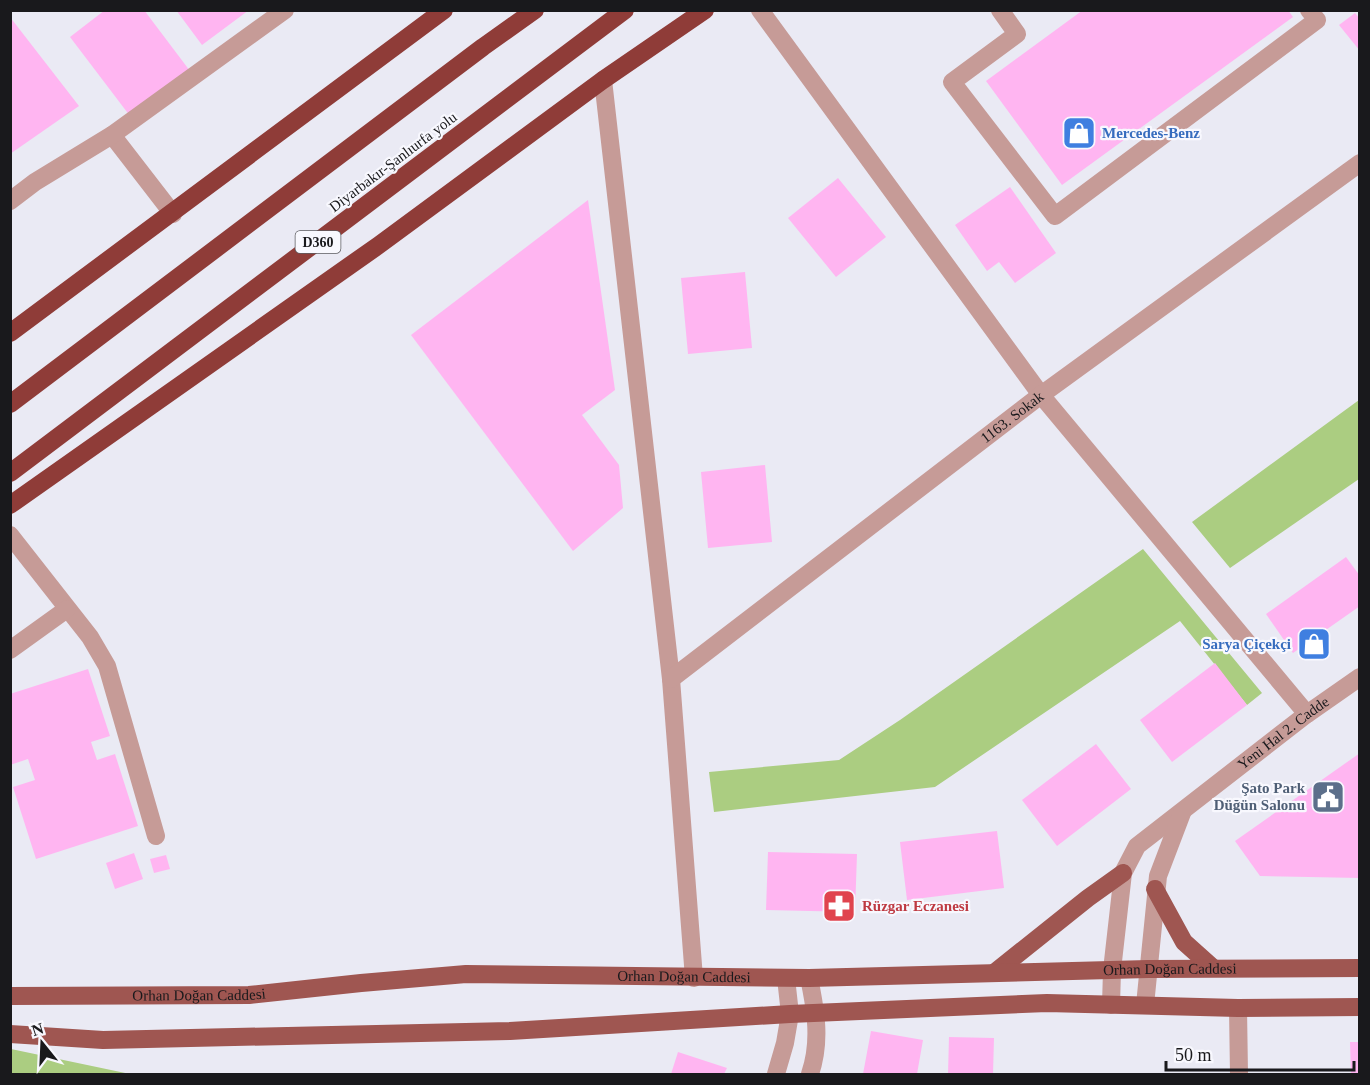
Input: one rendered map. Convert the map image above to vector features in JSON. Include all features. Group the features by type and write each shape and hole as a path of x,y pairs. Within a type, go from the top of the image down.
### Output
{"highway":[{"path":"10,404 473,54 535,10"},
{"name":"Diyarbakır-Şanlıurfa yolu","path":"10,473 626,10"},
{"path":"10,505 379,245 603,80 705,10"},
{"path":"10,333 173,214 440,11"}],"main road":[{"path":"994,974 1079,904 1123,873"},
{"path":"1155,889 1184,942 1212,968"},
{"name":"Orhan Doğan Caddesi","path":"10,996 249,995 466,974 809,978 1148,969 1359,968"},
{"path":"10,1034 104,1040 510,1031 790,1014 1047,1003 1238,1008 1359,1007"}],"street":[{"path":"10,201 35,182 112,135 285,10"},
{"path":"759,10 1041,394 1307,714"},
{"path":"1000,10 1017,34 952,82 1055,216 1317,20 1309,10"},
{"path":"603,80 671,679 694,978"},
{"path":"112,135 173,214"},
{"name":"1163. Sokak","path":"671,679 1041,394 1359,163"},
{"path":"10,535 90,637 107,666 156,836"},
{"path":"10,650 67,609"},
{"name":"Yeni Hal 2. Cadde","path":"1111,1005 1112,970 1123,873 1137,846 1307,714 1359,677"},
{"path":"1145,1005 1155,889 1182,813"},
{"path":"776,1074 790,1014 786,978"},
{"path":"809,978 816,1013 817,1041 810,1074"},
{"path":"1238,1008 1239,1074"}],"green space":[{"path":"1359,400 1359,479 1230,568 1192,522"},
{"path":"1143,549 1262,693 1247,705 1180,621 935,787 714,812 709,772 839,760 900,720"},
{"path":"11,1049 130,1074 11,1074"}],"building":[{"path":"105,10 144,10 190,71 130,116 70,37"},
{"path":"176,10 249,10 202,45"},
{"name":"Mercedes-Benz","path":"1083,10 1288,10 1293,17 1062,185 986,81"},
{"path":"1355,13 1360,19 1360,51 1339,25"},
{"path":"10,17 79,106 10,154"},
{"path":"838,178 886,237 836,277 788,218"},
{"path":"1010,187 1056,253 1015,283 999,262 987,271 955,225"},
{"path":"588,200 615,390 582,415 619,465 623,508 573,551 411,335"},
{"path":"745,272 752,348 688,354 681,278"},
{"path":"765,465 772,542 708,548 701,472"},
{"path":"1346,557 1360,576 1360,606 1293,653 1266,614"},
{"path":"1215,663 1247,705 1172,762 1140,720"},
{"path":"88,669 110,736 91,742 97,760 115,754 138,826 36,859 13,787 35,780 28,759 10,765 10,694"},
{"path":"1096,744 1131,789 1057,846 1022,800"},
{"name":"Şato Park Düğün Salonu","path":"1360,753 1360,878 1260,876 1235,841"},
{"path":"997,831 1004,888 907,900 900,842"},
{"path":"768,852 857,854 855,912 766,910"},
{"path":"134,853 143,879 115,889 106,863"},
{"path":"166,855 170,869 154,873 150,859"},
{"path":"871,1031 923,1040 917,1074 863,1074"},
{"path":"949,1037 994,1038 993,1074 948,1074"},
{"path":"1350,1042 1360,1042 1360,1074 1351,1074"},
{"path":"678,1052 727,1068 724,1074 671,1074"}],"place":[{"name":"Mercedes-Benz","path":"1079,133"},
{"name":"Sarya Çiçekçi","path":"1314,644"},
{"name":"Şato Park Düğün Salonu","path":"1328,797"},
{"name":"Rüzgar Eczanesi","path":"839,906"}]}
